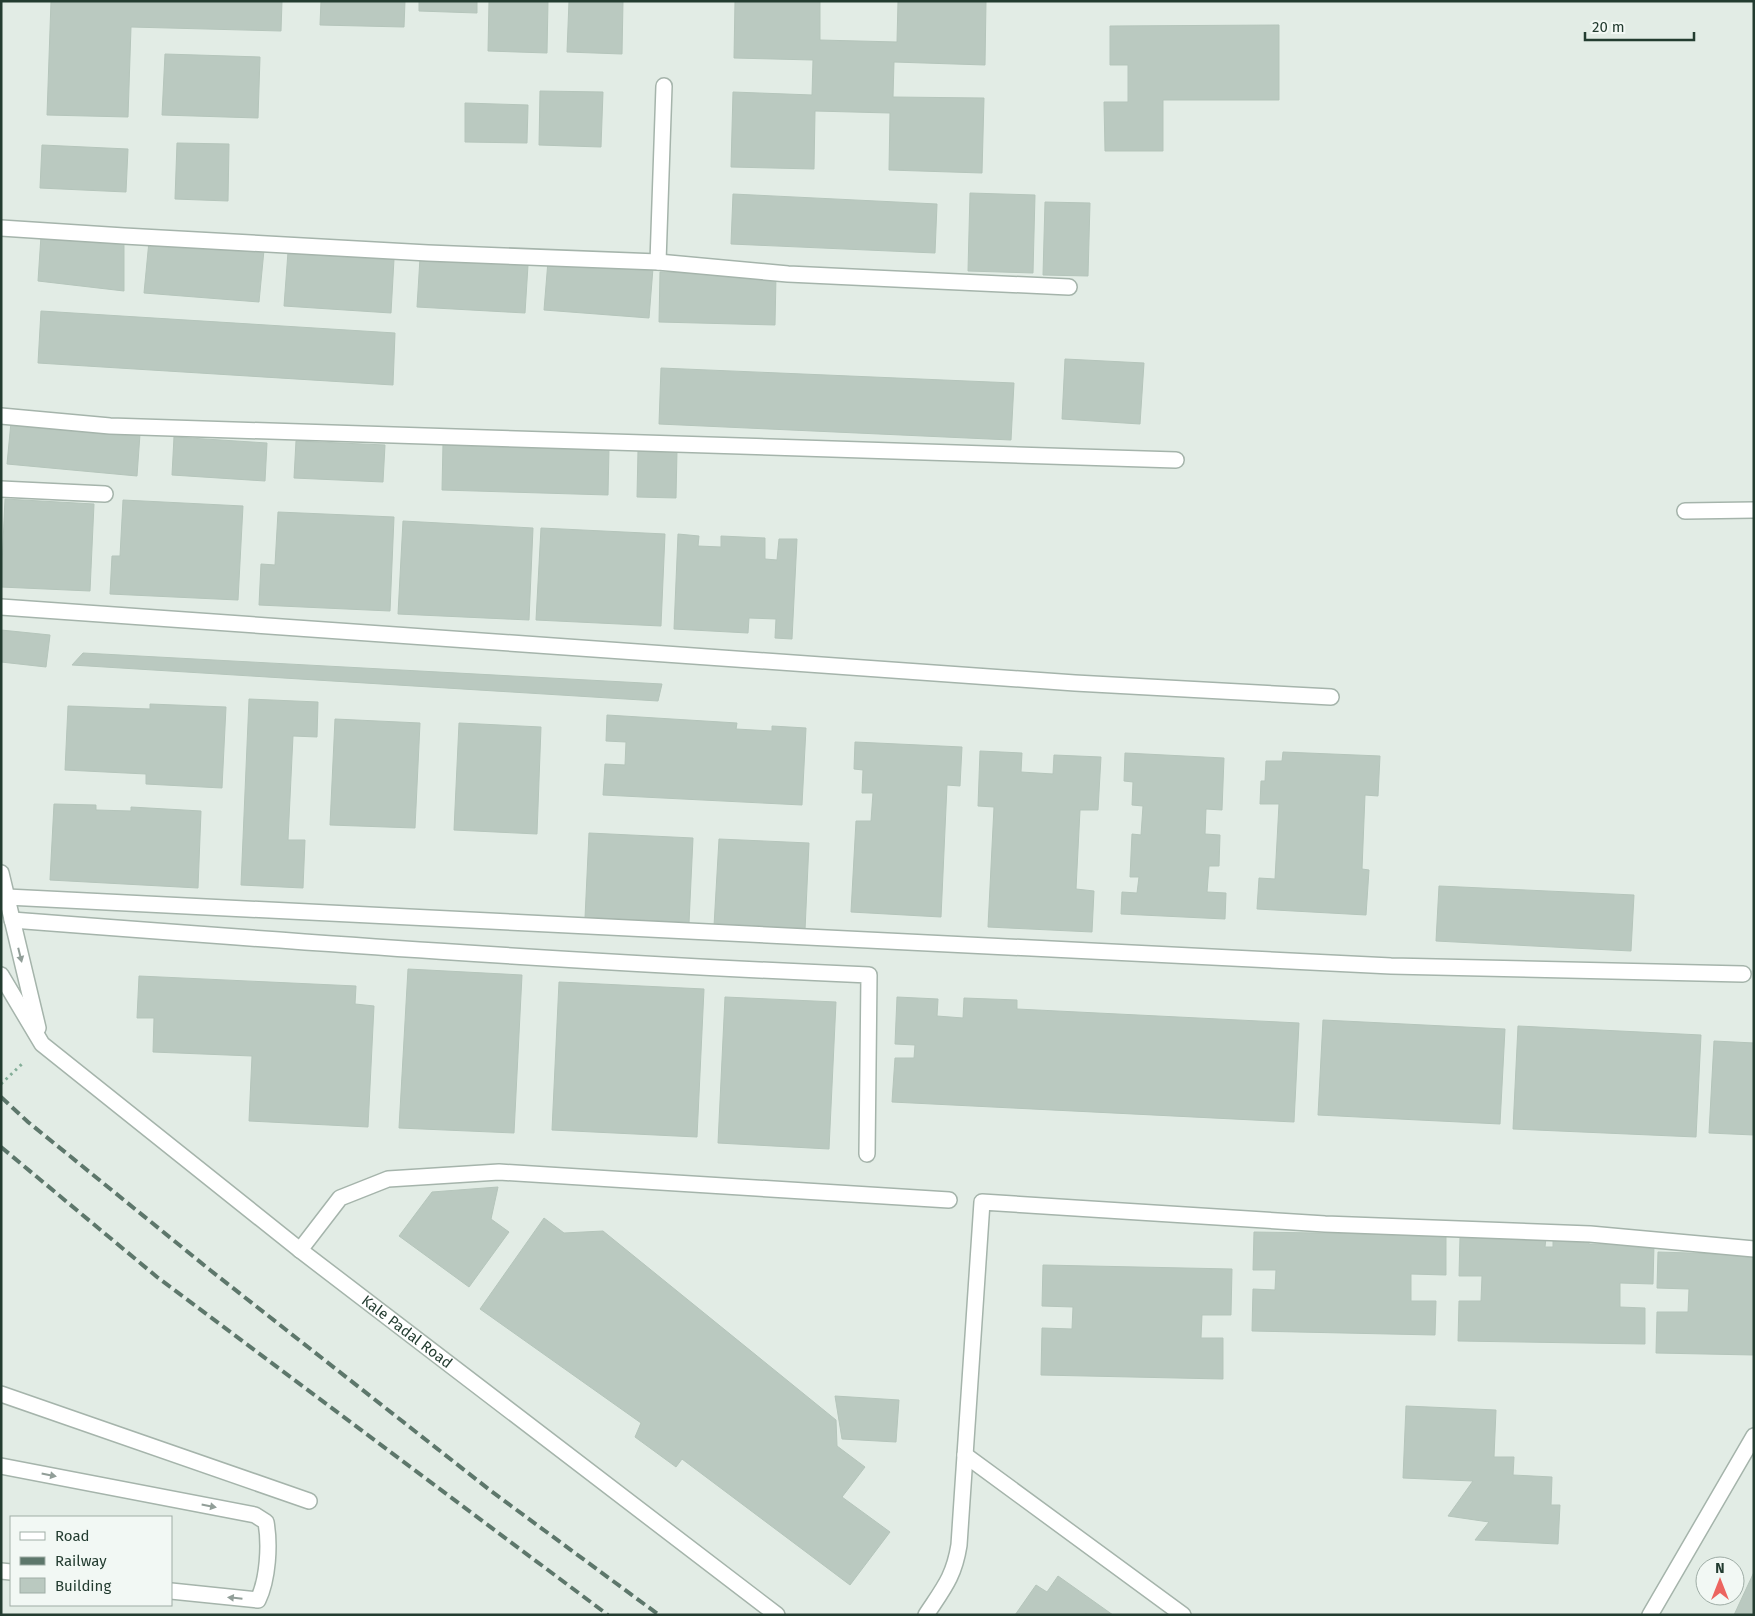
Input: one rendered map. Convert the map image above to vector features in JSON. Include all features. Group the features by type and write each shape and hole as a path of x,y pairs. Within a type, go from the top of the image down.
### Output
{"street":[{"path":"658,262 664,86"},
{"path":"1,228 409,252 658,262 788,274 1069,287"},
{"path":"1,416 130,426 1176,460"},
{"path":"1,489 105,494"},
{"path":"1685,511 1754,510"},
{"path":"1,607 1075,683 1331,697"},
{"path":"1,873 42,1044"},
{"path":"6,897 1391,966 1743,974"},
{"path":"12,920 670,966 868,975 867,1154"},
{"path":"1,975 42,1044"},
{"name":"Kale Padal Road","path":"42,1044 300,1250 777,1615"},
{"path":"300,1250 340,1198 388,1179 499,1172 949,1200"},
{"path":"926,1615 949,1581 954,1570 959,1545 982,1202 1325,1224 1590,1234 1754,1249"},
{"path":"1,1394 310,1501"},
{"path":"1650,1615 1754,1436"},
{"path":"965,1456 1183,1615"},
{"path":"1,1466 255,1515 266,1522 269,1539 263,1590 258,1600 172,1591"}],"building":[{"path":"51,1 282,1 281,31 131,27 128,117 47,115"},
{"path":"321,1 405,1 404,27 320,25"},
{"path":"419,1 477,1 477,13 419,11"},
{"path":"489,1 548,1 547,53 488,51"},
{"path":"569,1 623,1 622,54 567,52"},
{"path":"735,1 820,1 820,40 897,42 898,1 986,1 985,65 894,62 893,97 984,98 982,173 889,170 890,113 815,111 814,169 731,167 733,92 812,95 813,60 734,58"},
{"path":"1279,25 1279,100 1163,100 1163,151 1105,151 1104,102 1128,102 1128,65 1110,65 1110,26"},
{"path":"165,54 260,57 258,118 162,115"},
{"path":"540,91 603,92 601,147 539,145"},
{"path":"465,103 528,105 527,143 465,142"},
{"path":"177,143 229,144 228,201 175,199"},
{"path":"42,145 128,149 126,192 40,188"},
{"path":"970,193 1035,195 1033,273 968,271"},
{"path":"733,194 937,204 935,253 731,244"},
{"path":"1045,202 1090,203 1088,276 1043,275"},
{"path":"41,236 124,243 124,291 38,281"},
{"path":"149,241 264,250 259,302 144,293"},
{"path":"288,252 394,259 391,313 284,306"},
{"path":"420,258 528,265 525,313 417,307"},
{"path":"548,261 653,268 649,318 544,310"},
{"path":"660,272 776,276 775,325 659,322"},
{"path":"41,311 395,333 393,385 38,363"},
{"path":"1065,359 1144,363 1140,424 1062,419"},
{"path":"661,368 1014,383 1011,440 659,424"},
{"path":"11,422 140,434 137,476 7,464"},
{"path":"174,437 267,443 265,481 172,475"},
{"path":"296,441 385,445 383,482 294,478"},
{"path":"443,443 609,448 608,495 442,490"},
{"path":"638,450 677,450 676,498 637,497"},
{"path":"5,499 94,504 90,591 1,587"},
{"path":"123,500 243,506 238,600 110,594 112,556 120,556"},
{"path":"278,512 394,517 390,611 259,605 261,564 275,565"},
{"path":"403,521 533,528 529,620 398,614"},
{"path":"541,528 665,534 661,626 536,620"},
{"path":"678,534 699,536 698,546 721,547 721,536 765,538 765,559 777,560 779,539 797,539 792,639 775,638 776,619 749,618 748,633 674,629"},
{"path":"1,630 50,635 46,667 1,662"},
{"path":"83,653 662,684 658,701 72,665"},
{"path":"249,699 318,702 317,737 293,736 288,840 305,840 303,888 241,885"},
{"path":"150,704 226,707 222,788 146,784 146,774 65,770 68,706 150,709"},
{"path":"607,715 737,723 736,729 772,731 772,726 806,728 802,805 603,795 605,764 625,765 626,742 606,741"},
{"path":"335,719 420,723 415,828 330,825"},
{"path":"459,723 541,727 537,834 454,830"},
{"path":"855,742 962,747 960,786 947,785 941,917 851,912 856,821 871,821 873,793 862,793 863,770 854,769"},
{"path":"980,751 1022,753 1021,772 1053,774 1054,755 1101,757 1098,810 1080,810 1076,889 1094,891 1092,932 988,927 994,807 978,806"},
{"path":"1283,752 1380,756 1378,796 1365,795 1362,869 1369,870 1366,915 1257,909 1259,878 1275,879 1279,804 1260,804 1261,781 1265,781 1266,761 1282,761"},
{"path":"1125,753 1224,758 1222,810 1206,809 1205,834 1220,835 1219,866 1209,866 1207,892 1226,893 1225,919 1121,914 1122,892 1137,893 1139,877 1130,877 1132,834 1141,835 1143,806 1132,805 1133,782 1124,781"},
{"path":"54,804 96,805 96,810 131,811 131,807 201,811 198,888 50,880"},
{"path":"589,833 693,838 689,923 585,918"},
{"path":"719,839 809,843 805,930 714,926"},
{"path":"1439,886 1634,895 1631,951 1436,941"},
{"path":"408,969 522,975 514,1133 399,1128"},
{"path":"139,976 356,986 355,1004 374,1006 368,1127 249,1121 252,1056 153,1052 154,1018 137,1018"},
{"path":"559,982 704,989 697,1137 552,1130"},
{"path":"725,997 836,1002 829,1149 718,1143"},
{"path":"897,997 938,999 937,1016 963,1018 964,998 1017,1000 1017,1009 1299,1023 1294,1122 892,1102 895,1058 914,1058 915,1045 895,1044"},
{"path":"1323,1020 1505,1029 1500,1124 1318,1115"},
{"path":"1518,1026 1701,1035 1696,1137 1513,1129"},
{"path":"1714,1041 1754,1043 1754,1135 1709,1133"},
{"path":"498,1187 491,1219 509,1232 469,1287 399,1236 432,1192"},
{"path":"544,1218 564,1233 603,1231 836,1420 837,1446 865,1467 842,1497 890,1532 850,1585 682,1459 676,1467 635,1437 641,1423 480,1309"},
{"path":"1254,1232 1446,1235 1446,1275 1411,1274 1411,1301 1436,1301 1435,1335 1252,1331 1253,1289 1275,1290 1276,1270 1253,1270"},
{"path":"1460,1237 1546,1238 1545,1247 1553,1247 1553,1237 1589,1239 1589,1244 1654,1245 1653,1284 1620,1283 1620,1307 1645,1308 1645,1344 1458,1341 1459,1301 1481,1301 1482,1276 1459,1276"},
{"path":"1658,1252 1754,1255 1754,1355 1656,1353 1657,1312 1688,1312 1689,1289 1657,1288"},
{"path":"1043,1265 1232,1269 1231,1315 1202,1315 1201,1338 1223,1338 1223,1379 1041,1375 1042,1328 1072,1329 1073,1307 1042,1306"},
{"path":"835,1396 899,1400 896,1442 842,1439"},
{"path":"1406,1406 1496,1410 1494,1457 1514,1457 1513,1475 1552,1477 1551,1505 1560,1505 1558,1544 1475,1540 1489,1522 1448,1516 1473,1481 1403,1478"},
{"path":"1754,1572 1754,1615 1734,1615 1738,1606 1745,1606 1745,1591"},
{"path":"1058,1576 1113,1615 1088,1615 1086,1613 1084,1615 1015,1615 1036,1585 1047,1592"}],"railway":[{"path":"1,1097 28,1122 210,1270 491,1491 659,1615"},
{"path":"1,1147 157,1277 608,1615"}]}
